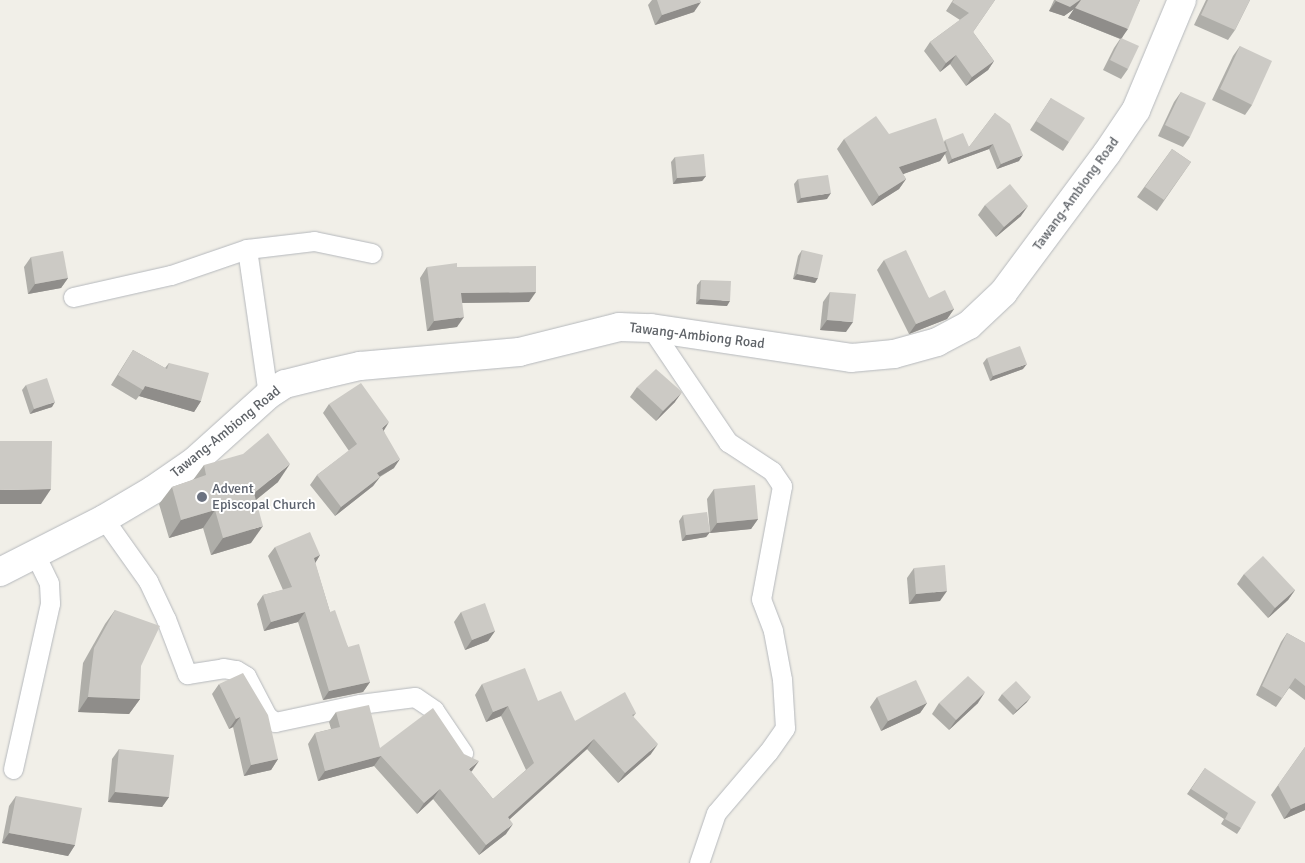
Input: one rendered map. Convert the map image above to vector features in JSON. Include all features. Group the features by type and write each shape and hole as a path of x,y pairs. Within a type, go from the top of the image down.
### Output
{"main road":[{"name":"Tawang-Ambiong Road","path":"0,572 104,519 195,461 268,395 285,384 360,366 519,352 619,327 651,328 851,358 894,354 937,342 969,325 1003,293 1131,118 1182,0"}],"street":[{"path":"73,297 171,275 247,249 314,241 372,253"},
{"path":"247,249 268,395"},
{"path":"651,328 728,442 772,471 782,486 761,599 773,632 782,679 785,728 768,752 716,813 699,863"},
{"path":"104,519 148,581 166,619 187,674 223,668 236,670 246,676 267,716 276,722 360,704 415,697 434,710 466,758"},
{"path":"13,769 50,603 49,583 35,554"}],"building":[{"path":"657,0 700,0 701,2 662,15"},
{"path":"954,0 995,0 973,32 994,61 972,77 956,55 946,63 930,42 969,13 952,2"},
{"path":"1056,0 1080,0 1070,7"},
{"path":"1081,0 1140,0 1128,29 1075,8"},
{"path":"1208,0 1250,0 1235,30 1201,15"},
{"path":"1121,38 1139,46 1128,69 1110,60"},
{"path":"1240,46 1272,61 1252,105 1220,89"},
{"path":"1181,92 1206,103 1190,137 1165,125"},
{"path":"1051,98 1085,118 1069,142 1036,121"},
{"path":"995,113 1010,124 1023,155 1001,164 993,144 952,159 945,140 963,133 969,147"},
{"path":"876,116 889,134 936,118 947,151 899,167 906,179 879,196 844,139"},
{"path":"1172,149 1191,162 1164,200 1145,187"},
{"path":"704,154 706,176 677,178 675,157"},
{"path":"828,175 831,193 801,198 798,179"},
{"path":"1010,184 1028,206 1004,227 985,205"},
{"path":"802,250 823,255 818,278 797,274"},
{"path":"906,250 929,298 945,290 954,309 916,324 884,260"},
{"path":"63,251 68,278 35,284 31,257"},
{"path":"457,263 457,267 536,266 536,292 461,293 464,317 434,321 427,267"},
{"path":"701,280 731,281 730,301 700,299"},
{"path":"830,292 856,294 853,322 827,320"},
{"path":"1020,346 1027,364 993,376 987,358"},
{"path":"133,350 167,369 169,363 209,373 201,401 145,386 143,390 118,375"},
{"path":"656,369 682,392 663,411 637,387"},
{"path":"47,378 55,402 34,409 26,385"},
{"path":"361,383 389,422 382,428 400,459 377,473 380,477 341,507 317,475 357,444 329,404"},
{"path":"268,433 290,464 254,493 263,526 223,538 215,510 181,520 172,487 206,475 204,465 243,454"},
{"path":"0,441 52,441 51,489 0,490"},
{"path":"755,485 758,519 717,523 714,489"},
{"path":"707,512 710,532 686,535 683,515"},
{"path":"310,532 320,555 314,558 330,612 335,610 348,647 359,644 370,682 329,691 305,612 271,622 263,595 292,587 275,547"},
{"path":"1263,556 1295,590 1275,608 1244,574"},
{"path":"945,565 947,591 916,594 914,568"},
{"path":"485,603 495,631 472,640 461,612"},
{"path":"115,610 160,626 141,666 140,699 88,697 94,648"},
{"path":"1287,633 1305,643 1305,686 1295,678 1282,698 1262,686"},
{"path":"525,668 538,701 561,691 575,721 625,692 636,713 632,715 658,744 625,773 594,739 508,817 513,824 486,845 440,789 424,803 381,756 325,771 315,733 340,727 336,712 369,705 380,748 433,708 464,754 479,761 469,769 493,799 534,763 508,706 493,712 482,684"},
{"path":"243,673 268,715 278,759 251,765 240,717 236,719 219,684"},
{"path":"968,676 985,692 956,720 939,703"},
{"path":"916,680 927,703 888,721 877,697"},
{"path":"1016,681 1031,697 1017,710 1002,694"},
{"path":"1305,747 1305,803 1291,809 1278,785"},
{"path":"119,749 174,755 169,797 115,792"},
{"path":"1205,768 1256,802 1241,828 1225,819 1228,813 1191,789"},
{"path":"16,796 82,808 75,845 9,833"}],"place":[{"name":"Advent Episcopal Church","path":"202,497"}]}
